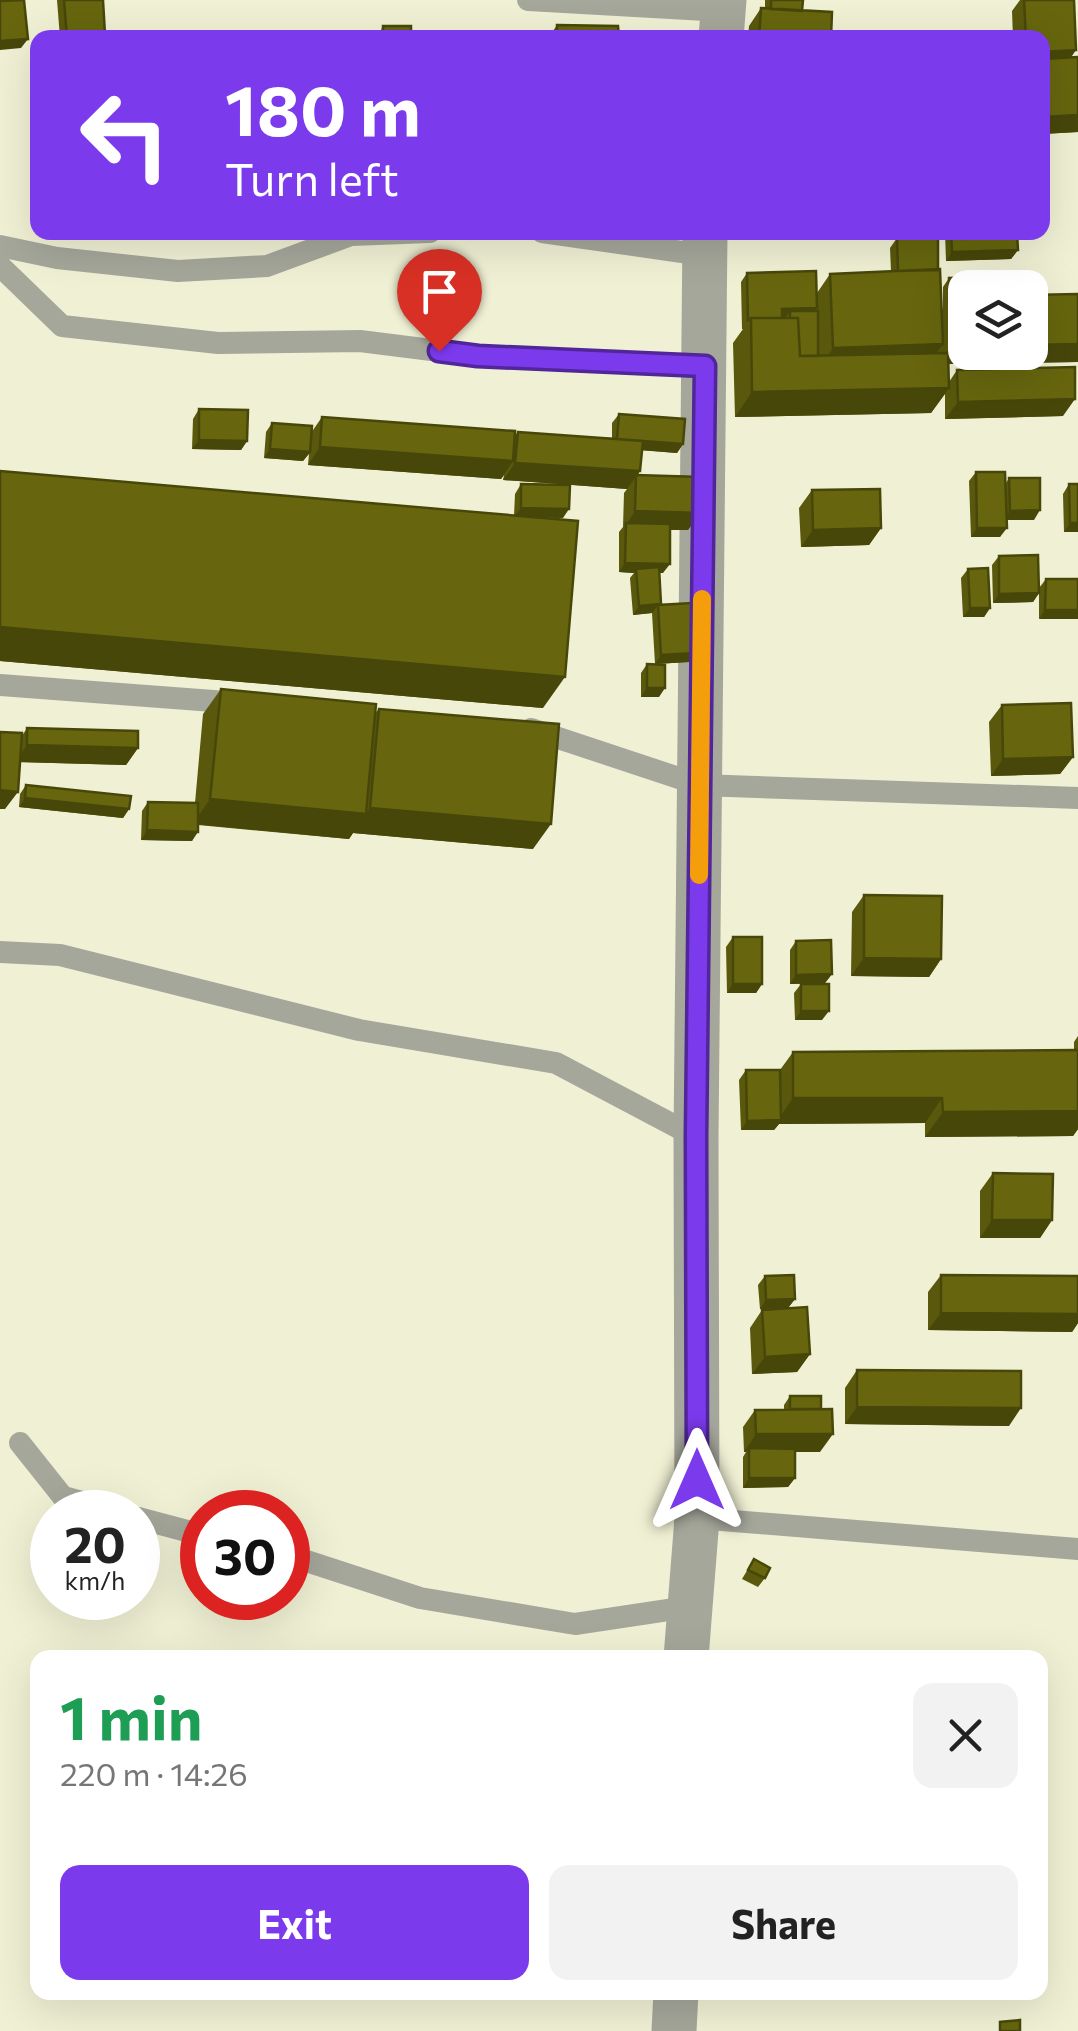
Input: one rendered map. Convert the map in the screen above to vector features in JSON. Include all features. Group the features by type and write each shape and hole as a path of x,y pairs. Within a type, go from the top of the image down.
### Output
{"street":[{"path":"686,1650 697,1518 696,1136 704,244"},
{"path":"674,2031 676,2000"}],"lane":[{"path":"528,0 723,16"},
{"path":"0,246 58,258 178,271 268,266 340,240"},
{"path":"650,240 704,244"},
{"path":"0,266 62,326 218,343 360,341 478,356 705,366"},
{"path":"0,685 265,704"},
{"path":"518,725 700,785 1078,798"},
{"path":"0,952 60,955 358,1030 556,1063 696,1136"},
{"path":"20,1443 57,1490"},
{"path":"697,1518 1078,1549"},
{"path":"310,1563 420,1598 575,1624 688,1607"}],"building":[{"path":"24,0 28,39 0,41 0,1"},
{"path":"64,0 103,0 105,30 66,30"},
{"path":"771,0 803,0 802,11 771,9"},
{"path":"1024,0 1074,0 1076,50 1050,52 1050,30 1026,30"},
{"path":"761,8 832,12 831,30 760,30"},
{"path":"557,25 618,26 618,30 557,30"},
{"path":"383,26 411,26 411,30 383,30"},
{"path":"1078,57 1078,115 1050,117 1050,59"},
{"path":"897,240 938,240 938,270 898,271"},
{"path":"951,240 1017,240 1018,250 952,252"},
{"path":"940,269 943,344 833,348 830,274"},
{"path":"816,271 817,308 782,309 782,318 748,320 747,273"},
{"path":"1078,294 1078,344 1048,345 1048,295"},
{"path":"790,311 818,311 818,356 800,356 798,318 790,318"},
{"path":"751,318 798,318 800,356 948,353 949,388 752,392"},
{"path":"1075,367 1075,399 958,402 957,370"},
{"path":"199,409 248,410 247,441 199,440"},
{"path":"619,414 685,419 683,444 617,439"},
{"path":"322,417 515,431 513,461 320,447"},
{"path":"272,423 312,426 310,452 270,449"},
{"path":"518,432 643,441 640,471 515,463"},
{"path":"0,471 578,521 565,677 0,627"},
{"path":"976,472 1005,472 1007,528 977,528"},
{"path":"636,475 701,477 700,513 635,511"},
{"path":"1009,478 1040,478 1040,510 1010,511"},
{"path":"521,484 570,485 569,509 521,508"},
{"path":"1069,484 1078,484 1078,523 1070,523"},
{"path":"880,489 881,528 813,530 812,490"},
{"path":"626,523 670,524 670,564 625,563"},
{"path":"1038,555 1039,593 999,594 999,556"},
{"path":"659,567 661,604 639,606 636,569"},
{"path":"988,568 990,608 970,608 968,569"},
{"path":"1046,579 1078,579 1078,610 1045,610"},
{"path":"692,603 695,653 661,655 658,605"},
{"path":"647,664 665,665 665,688 647,688"},
{"path":"221,689 376,704 366,814 210,799"},
{"path":"1071,703 1073,757 1003,759 1002,705"},
{"path":"379,709 559,724 551,824 370,808"},
{"path":"27,728 138,731 138,748 27,745"},
{"path":"0,732 22,733 18,792 0,790"},
{"path":"26,785 131,796 129,809 25,798"},
{"path":"148,802 198,803 198,832 147,830"},
{"path":"864,895 942,896 941,959 864,958"},
{"path":"733,937 762,937 762,984 733,984"},
{"path":"831,940 832,974 796,975 796,941"},
{"path":"801,984 829,984 829,1011 801,1011"},
{"path":"1078,1050 1078,1111 943,1112 942,1098 793,1098 793,1052"},
{"path":"746,1070 780,1070 781,1120 747,1121"},
{"path":"993,1173 1053,1174 1052,1220 992,1220"},
{"path":"794,1275 795,1299 766,1300 765,1276"},
{"path":"941,1275 1078,1276 1078,1314 941,1313"},
{"path":"807,1307 810,1354 765,1357 762,1310"},
{"path":"857,1370 1021,1371 1021,1408 857,1407"},
{"path":"790,1396 821,1396 821,1409 790,1409"},
{"path":"832,1409 833,1434 756,1434 755,1410"},
{"path":"749,1448 795,1449 795,1478 749,1478"},
{"path":"754,1559 770,1568 765,1578 748,1570"},
{"path":"1020,2020 1020,2031 1000,2031 1000,2022"}],"slow traffic":[{"path":"699,875 702,599"}],"route":[{"path":"439,351 705,366 696,1136 697,1480"}]}
